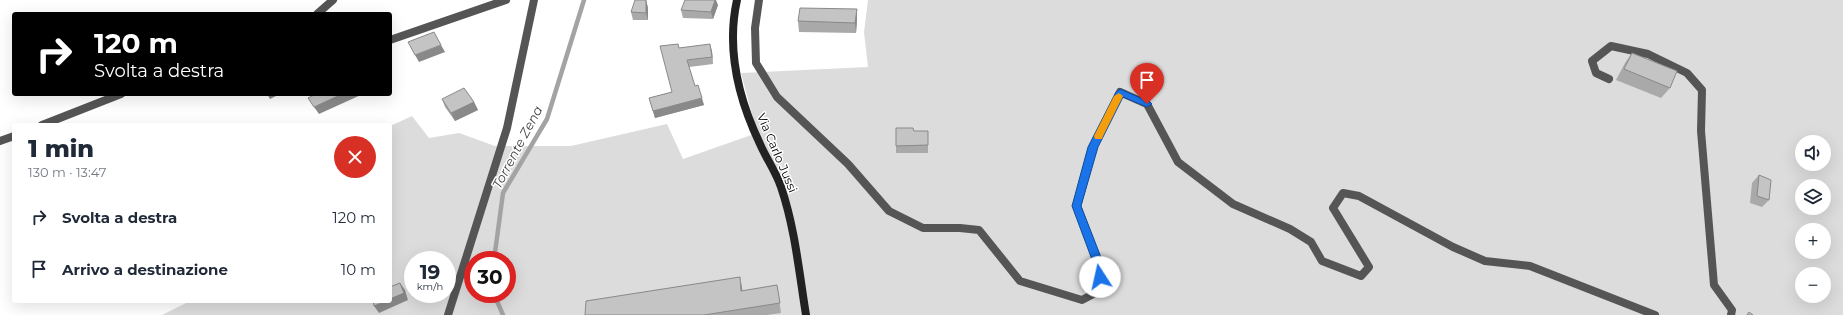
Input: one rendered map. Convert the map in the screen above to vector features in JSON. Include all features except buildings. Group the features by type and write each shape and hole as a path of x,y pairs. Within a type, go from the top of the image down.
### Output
{"street":[{"path":"319,12 333,0"},
{"path":"392,39 506,0"},
{"path":"448,315 507,128 534,0"},
{"name":"Via Carlo Jussi","path":"737,0 734,10 732,48 741,93 757,139 780,186 793,231 806,315"},
{"path":"758,0 760,2 755,28 756,63 777,97 848,164 889,211 923,228 960,228 979,230 1020,281 1082,300 1101,290 1099,265 1077,206 1093,147 1120,92 1147,104 1178,162 1233,204 1290,229 1311,242 1322,261 1361,276 1369,267 1333,208 1343,193 1359,196 1453,247 1485,261 1530,266 1655,315"},
{"path":"1608,79 1596,73 1592,61 1611,46 1648,54 1687,73 1702,90 1701,130 1714,285 1732,310 1731,315"},
{"path":"47,123 116,96"},
{"path":"0,141 12,137"}],"shaded area":[{"path":"868,0 1843,0 1843,315 162,315 186,303 392,303 392,125 412,116 429,138 459,133 495,146 571,146 667,124 683,159 757,133 741,73 868,67 864,32"}],"waterway":[{"name":"Torrente Zena","path":"495,251 503,193 547,119 584,0"},
{"name":"Torrente Zena","path":"498,303 503,315"}],"slow traffic":[{"path":"1098,136 1119,96"}],"route":[{"path":"1100,277 1099,265 1077,206 1093,147 1120,92 1147,104"}]}
